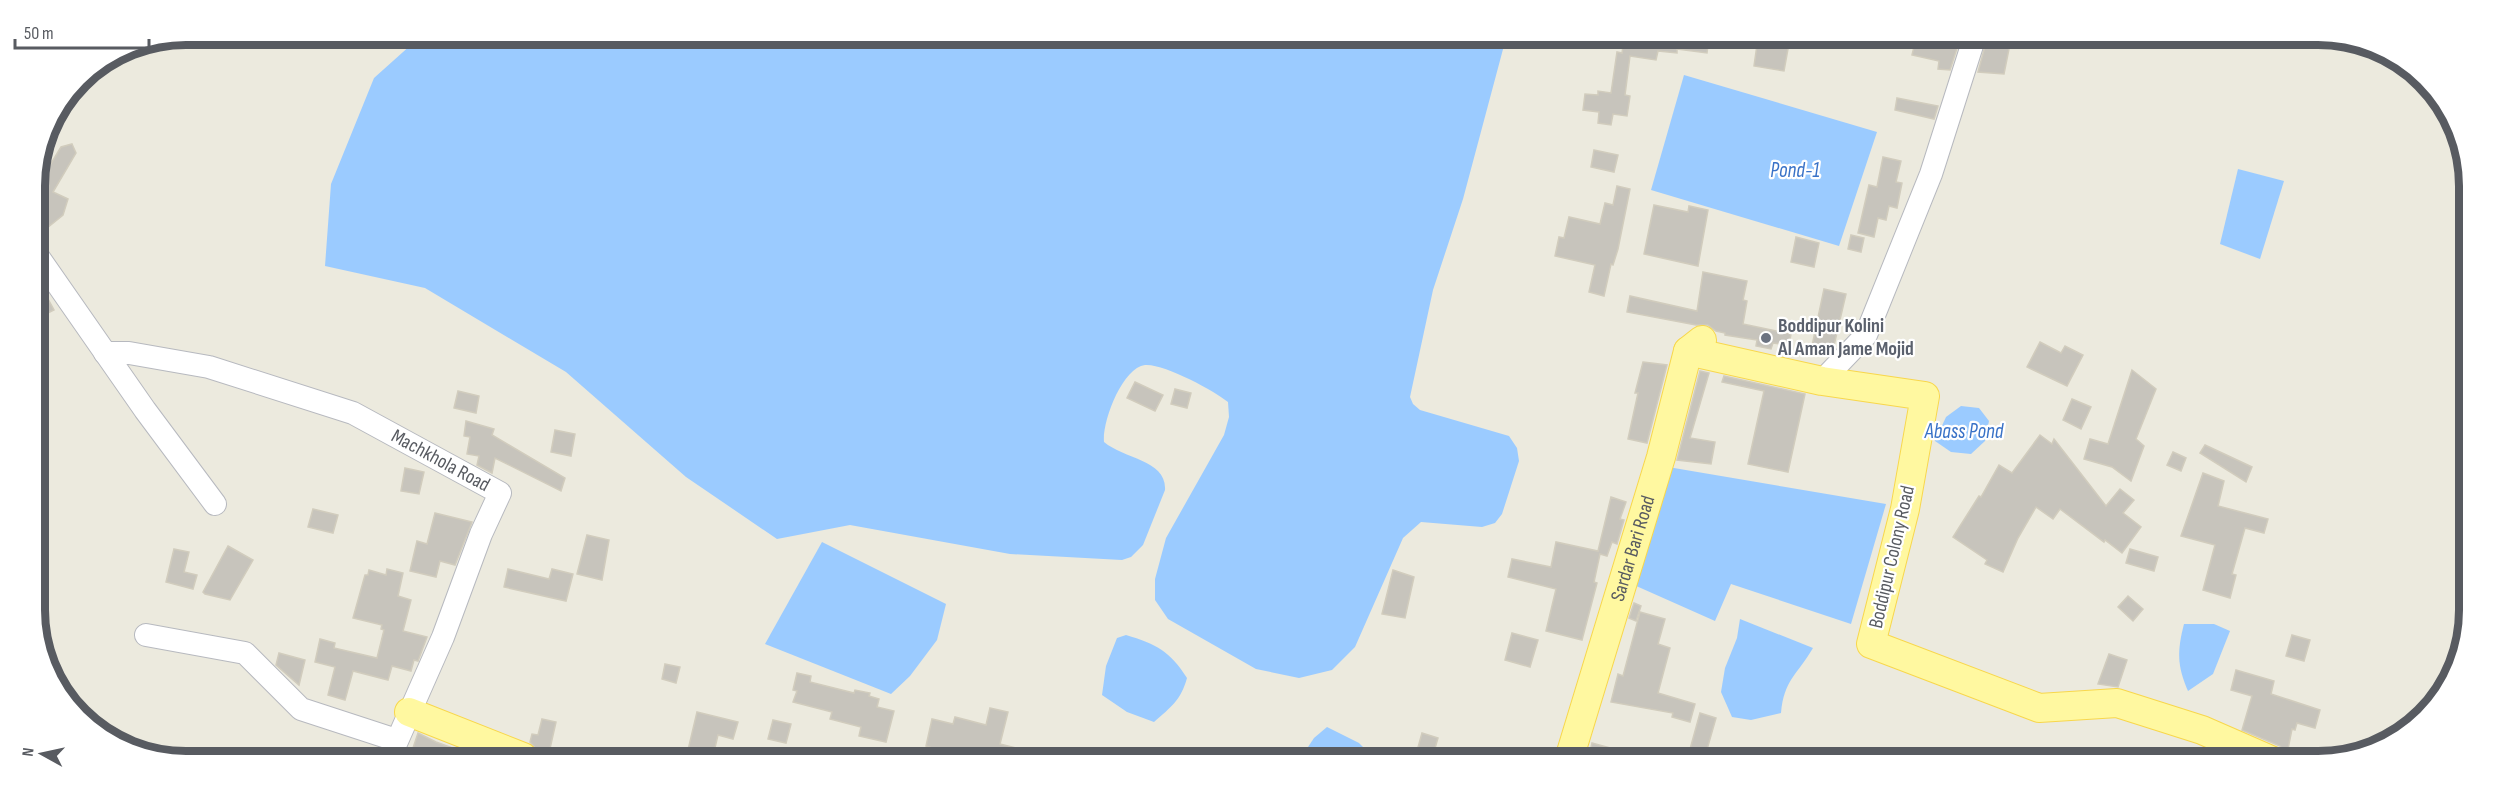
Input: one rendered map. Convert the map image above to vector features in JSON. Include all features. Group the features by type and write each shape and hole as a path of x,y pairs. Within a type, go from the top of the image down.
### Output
{"main road":[{"name":"Boddipur Colony Road","path":"1695,346 1822,381 1925,396 1905,509 1871,644 2039,708 2117,704 2202,730 2250,751"},
{"name":"Sardar Bari Road","path":"1571,751 1695,346"},
{"path":"409,712 508,751"}],"street":[{"path":"1822,381 1866,334 1931,174 1972,45"},
{"path":"45,266 215,504"},
{"name":"Machkhola Road","path":"105,353 129,353 209,366 353,414 500,493 481,534 443,637 393,748"},
{"path":"146,635 245,652 301,709 393,748"}],"water":[{"path":"411,45 1504,45 1463,199 1433,290 1410,397 1413,404 1420,410 1509,436 1517,448 1519,461 1502,514 1495,523 1482,527 1421,522 1403,538 1355,647 1332,670 1299,678 1256,669 1168,619 1155,600 1155,579 1166,538 1224,435 1229,417 1228,402 1212,391 1164,368 1145,365 1137,368 1121,385 1110,410 1104,433 1104,442 1152,466 1164,480 1165,490 1143,545 1131,557 1122,560 1010,554 850,525 777,539 686,477 566,372 425,288 325,266 331,184 374,78"},
{"name":"Pond-1","path":"1684,75 1877,132 1839,246 1651,190"},
{"path":"2238,169 2284,181 2260,259 2220,244"},
{"name":"Abass Pond","path":"1961,406 1979,408 1989,421 1985,441 1971,454 1951,452 1935,441 1946,417"},
{"path":"1668,467 1886,504 1851,624 1731,584 1715,621 1634,585"},
{"path":"822,542 946,604 937,640 910,676 891,694 765,644"},
{"path":"1740,619 1813,648 1788,685 1781,713 1751,720 1732,717 1721,692 1725,668 1737,638"},
{"path":"2184,624 2214,624 2230,631 2213,674 2188,691 2179,658"},
{"path":"1126,635 1154,645 1175,661 1187,678 1178,698 1154,722 1127,712 1102,695 1106,666 1117,638"},
{"path":"1327,727 1359,743 1367,751 1305,751 1314,738"}],"building":[{"path":"1623,45 1708,45 1707,53 1677,49 1677,53 1658,51 1656,60 1630,56 1625,95 1630,96 1627,116 1613,114 1611,125 1598,123 1599,112 1583,110 1585,94 1598,95 1598,91 1611,93 1617,52 1622,53"},
{"path":"1757,45 1789,45 1784,71 1754,66"},
{"path":"1914,45 1958,45 1950,70 1938,69 1939,61 1912,55"},
{"path":"1985,45 2010,45 2004,74 1978,72"},
{"path":"1897,98 1938,106 1934,119 1895,110"},
{"path":"72,144 76,153 53,192 68,199 63,215 47,228 45,226 45,173 61,147"},
{"path":"1594,150 1618,155 1614,172 1591,167"},
{"path":"1883,157 1901,161 1896,182 1902,183 1897,208 1889,206 1886,220 1878,218 1874,237 1858,233 1869,185 1877,187"},
{"path":"1617,186 1630,189 1618,249 1613,265 1611,264 1604,296 1589,292 1595,265 1555,256 1559,237 1564,238 1569,217 1600,224 1605,203 1613,205"},
{"path":"1654,205 1688,212 1689,206 1708,210 1698,266 1644,254"},
{"path":"1851,235 1864,238 1861,252 1848,249"},
{"path":"1796,237 1819,243 1814,267 1791,262"},
{"path":"1703,272 1747,281 1743,300 1747,301 1743,324 1791,334 1789,345 1773,343 1771,349 1756,346 1757,340 1725,335 1708,325 1696,325 1627,312 1630,296 1697,311"},
{"path":"1824,289 1846,294 1833,350 1812,346"},
{"path":"47,297 54,310 45,314 45,298"},
{"path":"2040,342 2061,353 2065,346 2083,355 2067,386 2027,367"},
{"path":"1643,362 1667,365 1647,443 1628,439 1638,393 1635,393"},
{"path":"2132,370 2156,389 2136,439 2144,446 2131,481 2112,467 2084,459 2090,439 2108,444"},
{"path":"1700,371 1709,373 1690,438 1715,442 1711,464 1677,460"},
{"path":"1724,376 1805,394 1788,472 1748,464 1764,391 1722,382"},
{"path":"1135,382 1163,395 1155,411 1127,398"},
{"path":"1175,389 1191,393 1187,408 1171,404"},
{"path":"458,391 479,396 476,413 454,408"},
{"path":"2072,399 2091,407 2081,429 2063,420"},
{"path":"466,421 494,429 492,435 565,478 561,491 495,458 492,473 477,465 479,456 467,454 470,437 464,436"},
{"path":"555,430 575,434 571,456 551,452"},
{"path":"2040,435 2052,444 2054,439 2106,506 2120,489 2134,500 2123,513 2141,527 2122,553 2060,509 2053,519 2036,507 2018,538 2003,572 1985,564 1987,560 1953,537 1979,496 1981,497 1999,465 2012,473"},
{"path":"2205,445 2252,467 2246,482 2200,453"},
{"path":"2173,452 2186,458 2181,471 2167,465"},
{"path":"405,468 424,472 419,494 401,491"},
{"path":"2203,473 2224,481 2218,506 2268,519 2264,533 2245,528 2232,574 2236,575 2230,598 2203,590 2215,545 2181,536"},
{"path":"1611,497 1626,502 1620,519 1624,520 1617,544 1612,542 1607,556 1600,554 1594,582 1597,583 1582,640 1546,631 1556,589 1508,577 1512,559 1551,567 1556,542 1598,551"},
{"path":"313,509 338,515 333,533 308,527"},
{"path":"435,513 472,522 455,565 440,561 436,577 410,571 417,541 427,544"},
{"path":"587,535 609,540 602,580 577,574"},
{"path":"228,546 253,560 230,600 203,592"},
{"path":"174,549 189,552 184,572 197,575 193,589 166,582"},
{"path":"2130,549 2158,557 2154,571 2126,563"},
{"path":"387,569 403,573 398,596 411,600 403,631 427,637 418,661 414,660 411,671 392,666 388,680 353,671 345,700 328,695 335,667 315,662 320,639 335,643 334,648 377,658 384,630 381,629 382,625 353,618 365,575 368,575 369,570 386,575"},
{"path":"508,569 549,579 552,569 573,574 566,601 504,587"},
{"path":"1393,570 1414,577 1405,618 1382,614"},
{"path":"2128,596 2143,609 2133,621 2118,607"},
{"path":"1634,603 1641,606 1636,621 1629,618"},
{"path":"1640,612 1665,619 1658,644 1670,648 1658,693 1695,704 1690,722 1672,717 1673,713 1611,702 1618,674 1623,676"},
{"path":"1512,633 1538,640 1530,667 1505,660"},
{"path":"2292,635 2310,640 2304,661 2286,656"},
{"path":"279,653 305,660 299,685 276,665"},
{"path":"2109,654 2127,660 2118,687 2098,684"},
{"path":"665,664 680,667 676,683 662,679"},
{"path":"2236,670 2274,681 2271,694 2320,710 2315,728 2297,723 2295,730 2292,729 2288,751 2284,751 2280,746 2242,730 2252,696 2231,690"},
{"path":"797,673 811,676 810,682 854,693 855,690 870,693 869,696 879,699 877,707 894,711 886,742 859,736 861,727 830,719 832,712 793,702 797,691 793,690"},
{"path":"990,708 1008,712 1000,744 1028,751 942,751 926,746 932,719 953,724 955,717 986,725"},
{"path":"697,712 738,722 733,739 718,735 714,751 688,750"},
{"path":"1700,713 1716,718 1707,751 1689,751"},
{"path":"542,719 556,722 549,751 537,750 530,742 532,734 538,735"},
{"path":"773,720 791,724 786,743 768,739"},
{"path":"418,733 461,751 412,751"},
{"path":"1422,733 1438,738 1434,751 1417,751"},
{"path":"1592,743 1621,751 1590,751"}],"place":[{"name":"Boddipur Kolini Al Aman Jame Mojid","path":"1766,338"}]}
